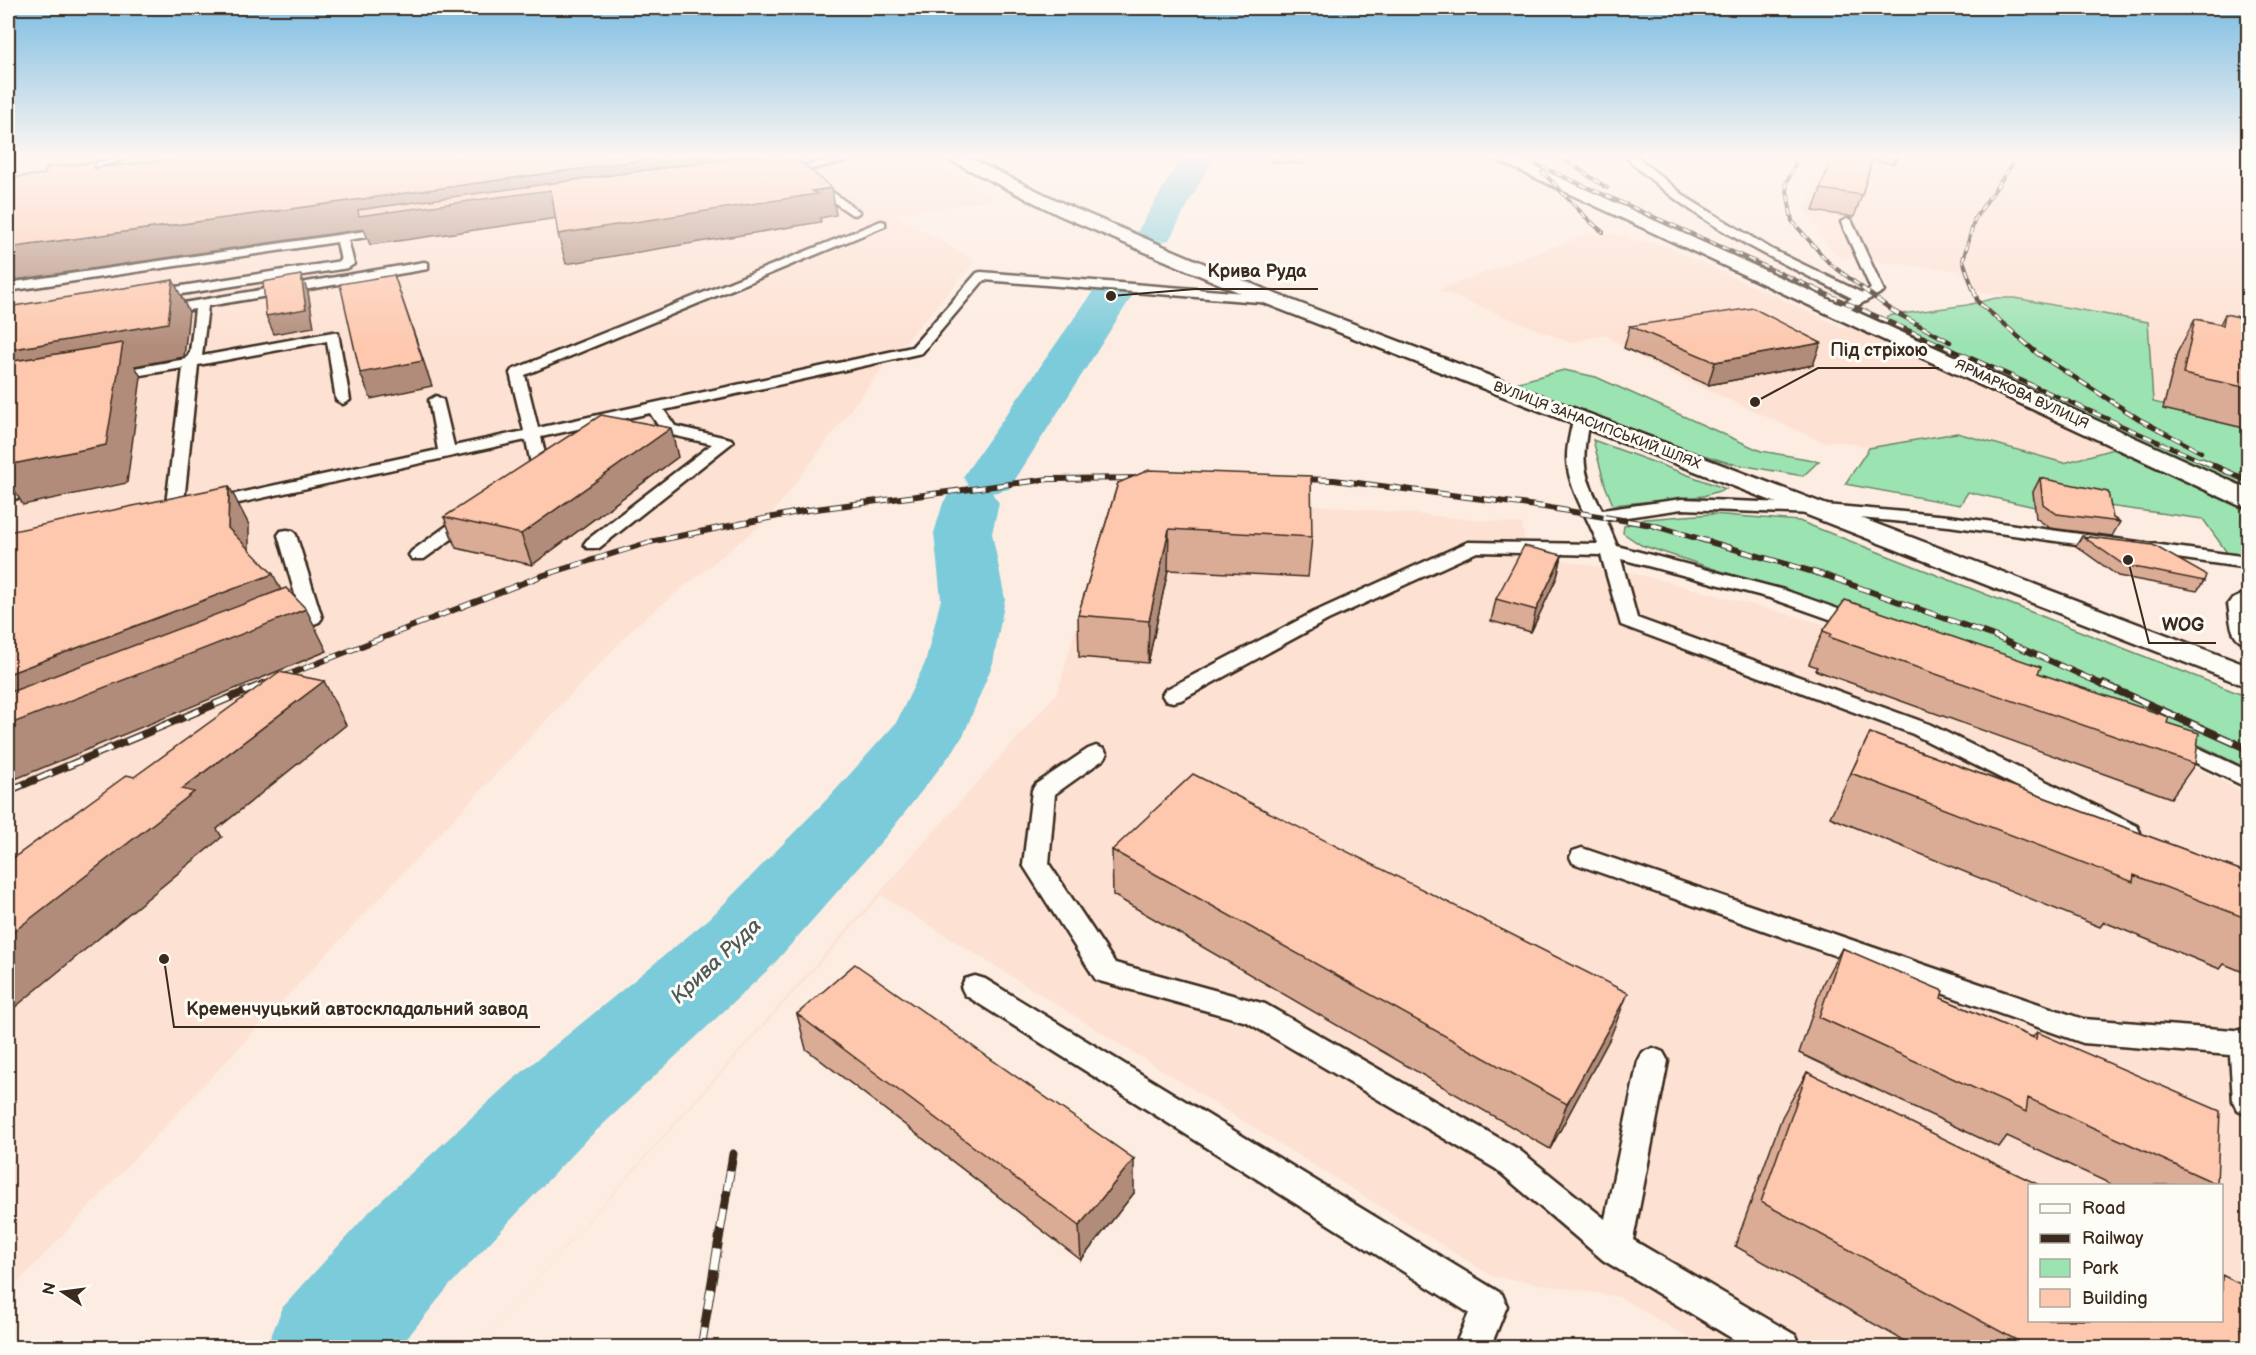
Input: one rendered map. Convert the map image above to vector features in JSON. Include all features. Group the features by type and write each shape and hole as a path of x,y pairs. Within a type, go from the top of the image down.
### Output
{"main road":[{"name":"ВУЛИЦЯ ЗАНАСИПСЬКИЙ ШЛЯХ","path":"1085,219 1271,299 2248,677"},
{"name":"ЯРМАРКОВА ВУЛИЦЯ","path":"1639,219 2248,500"}],"lane":[{"path":"1715,219 1767,251 1862,298"},
{"path":"1839,310 1878,291 1847,222"},
{"path":"512,486 540,466 517,373 881,224"},
{"path":"137,297 220,270 342,238 400,229"},
{"path":"8,287 220,270 348,264 342,238"},
{"path":"145,314 424,266"},
{"path":"202,304 197,352 191,362 180,511 917,350 981,276 1271,299"},
{"path":"99,378 333,336 343,400"},
{"path":"436,400 447,453"},
{"path":"593,544 725,442 669,430 655,408"},
{"path":"1581,419 1575,457 1580,485 1609,549 1628,621 1921,729 2143,839"},
{"path":"1596,516 1682,504 1814,509 1948,521 2248,562"},
{"path":"418,555 484,507"},
{"path":"269,635 312,618 287,535"},
{"path":"1173,695 1321,616 1474,546 1609,549 1777,594 1876,628"},
{"path":"2248,598 2238,604 2243,634 2248,638"},
{"path":"2158,735 2248,780"},
{"path":"1096,754 1044,789 1036,865 1106,972 1255,1012 1508,1160 1615,1248 1782,1347"},
{"path":"1582,857 2083,1031 2246,1043 2248,1101"},
{"path":"975,987 1490,1306 1472,1347"},
{"path":"1615,1248 1653,1061"}],"shaded area":[{"path":"8,219 904,219 976,261 882,368 769,518 635,626 8,1293"},
{"path":"1810,219 2248,219 2248,453 2147,405 2147,322 1978,292 1961,271 1842,258 1828,247"},
{"path":"1590,233 1624,235 1635,241 1657,242 1842,327 1858,328 2113,449 2064,463 1957,433 1869,448 1842,441 1823,442 1659,368 1604,334 1571,343 1438,290"},
{"path":"1150,501 1294,503 1522,524 1526,553 1645,576 1846,630 2166,753 2248,794 2248,1347 1704,1347 1620,1297 1492,1276 881,895 475,1348 1058,692 1106,518"}],"green space":[{"path":"1996,298 2014,298 2148,322 2153,402 2248,424 2248,490 1885,325 1887,316 1967,305"},
{"path":"1564,370 1596,377 1761,451 1819,461 1803,476 1729,463 1684,449 1511,384"},
{"path":"1957,433 2064,463 2113,449 2248,511 2248,557 2228,554 2203,519 2101,505 2034,492 2035,507 1968,492 1960,505 1845,484 1869,448"},
{"path":"1593,440 1726,489 1703,496 1613,505"},
{"path":"1712,514 1799,521 2248,697 2248,769 2150,721 2008,665 1641,545 1623,533 1624,526 1645,519"}],"building":[{"path":"8,219 216,219 8,248"},
{"path":"556,219 654,219 558,234"},
{"path":"301,275 306,309 266,316 263,282"},
{"path":"394,275 423,361 360,373 340,284"},
{"path":"173,280 168,323 8,350 8,307"},
{"path":"1753,308 1821,343 1715,362 1630,326"},
{"path":"2225,314 2248,319 2248,388 2183,374 2195,319 2223,325"},
{"path":"123,343 106,445 8,465 8,362"},
{"path":"601,415 671,428 521,534 444,517"},
{"path":"1149,470 1311,476 1312,537 1169,529 1149,621 1078,615 1118,483"},
{"path":"2040,478 2108,492 2113,518 2120,522 2057,514 2043,504"},
{"path":"229,486 228,528 273,574 8,674 8,532"},
{"path":"2082,536 2153,545 2206,575 2204,581 2124,565"},
{"path":"1524,546 1562,555 1536,610 1496,599"},
{"path":"286,588 306,609 8,725 8,693"},
{"path":"1845,600 2041,667 2038,673 2169,717 2167,723 2199,733 2195,764 1829,637 1831,634 1823,631"},
{"path":"279,672 324,681 182,789 194,792 8,936 8,862 127,775 134,777"},
{"path":"1870,733 2248,873 2248,919 2134,875 2133,882 1851,773"},
{"path":"1193,774 1628,993 1567,1104 1112,850"},
{"path":"1842,948 1943,991 1941,998 2036,1039 2037,1032 2220,1111 2217,1184 2028,1098 2026,1112 1819,1017"},
{"path":"855,964 1134,1159 1079,1226 797,1014"},
{"path":"1807,1072 2037,1184 2028,1184 2028,1322 2223,1322 2223,1276 2248,1288 2248,1347 2029,1347 1761,1202"}],"waterway":[{"name":"Крива Руда","path":"1156,232 1163,219"},
{"name":"Крива Руда","path":"990,477 1111,296"},
{"name":"Крива Руда","path":"324,1348 410,1248 545,1114 741,942 860,814 927,734 959,663 973,599 963,533 971,503"}],"railway":[{"path":"1588,219 1603,232"},
{"path":"1659,219 1816,289"},
{"path":"1792,219 1829,263 1864,289"},
{"path":"1973,289 1963,260 1975,219"},
{"path":"1813,288 2119,424"},
{"path":"1862,288 1893,311 1950,342"},
{"path":"1973,288 1978,302 2038,354 2139,419 2201,452"},
{"path":"2111,421 2204,462"},
{"path":"2201,460 2248,481"},
{"path":"259,686 541,576 650,542 808,510 1049,479 1147,478"},
{"path":"1294,479 1334,480 1544,507 1652,525 1827,576 1994,636 2106,686"},
{"path":"8,791 263,684"},
{"path":"2103,684 2248,749"},
{"path":"701,1348 733,1154"}],"place":[{"name":"Крива Руда","path":"1111,296"},
{"name":"Під стріхою","path":"1755,402"},
{"name":"WOG","path":"2128,560"},
{"name":"Кременчуцький автоскладальний завод","path":"164,959"}]}
